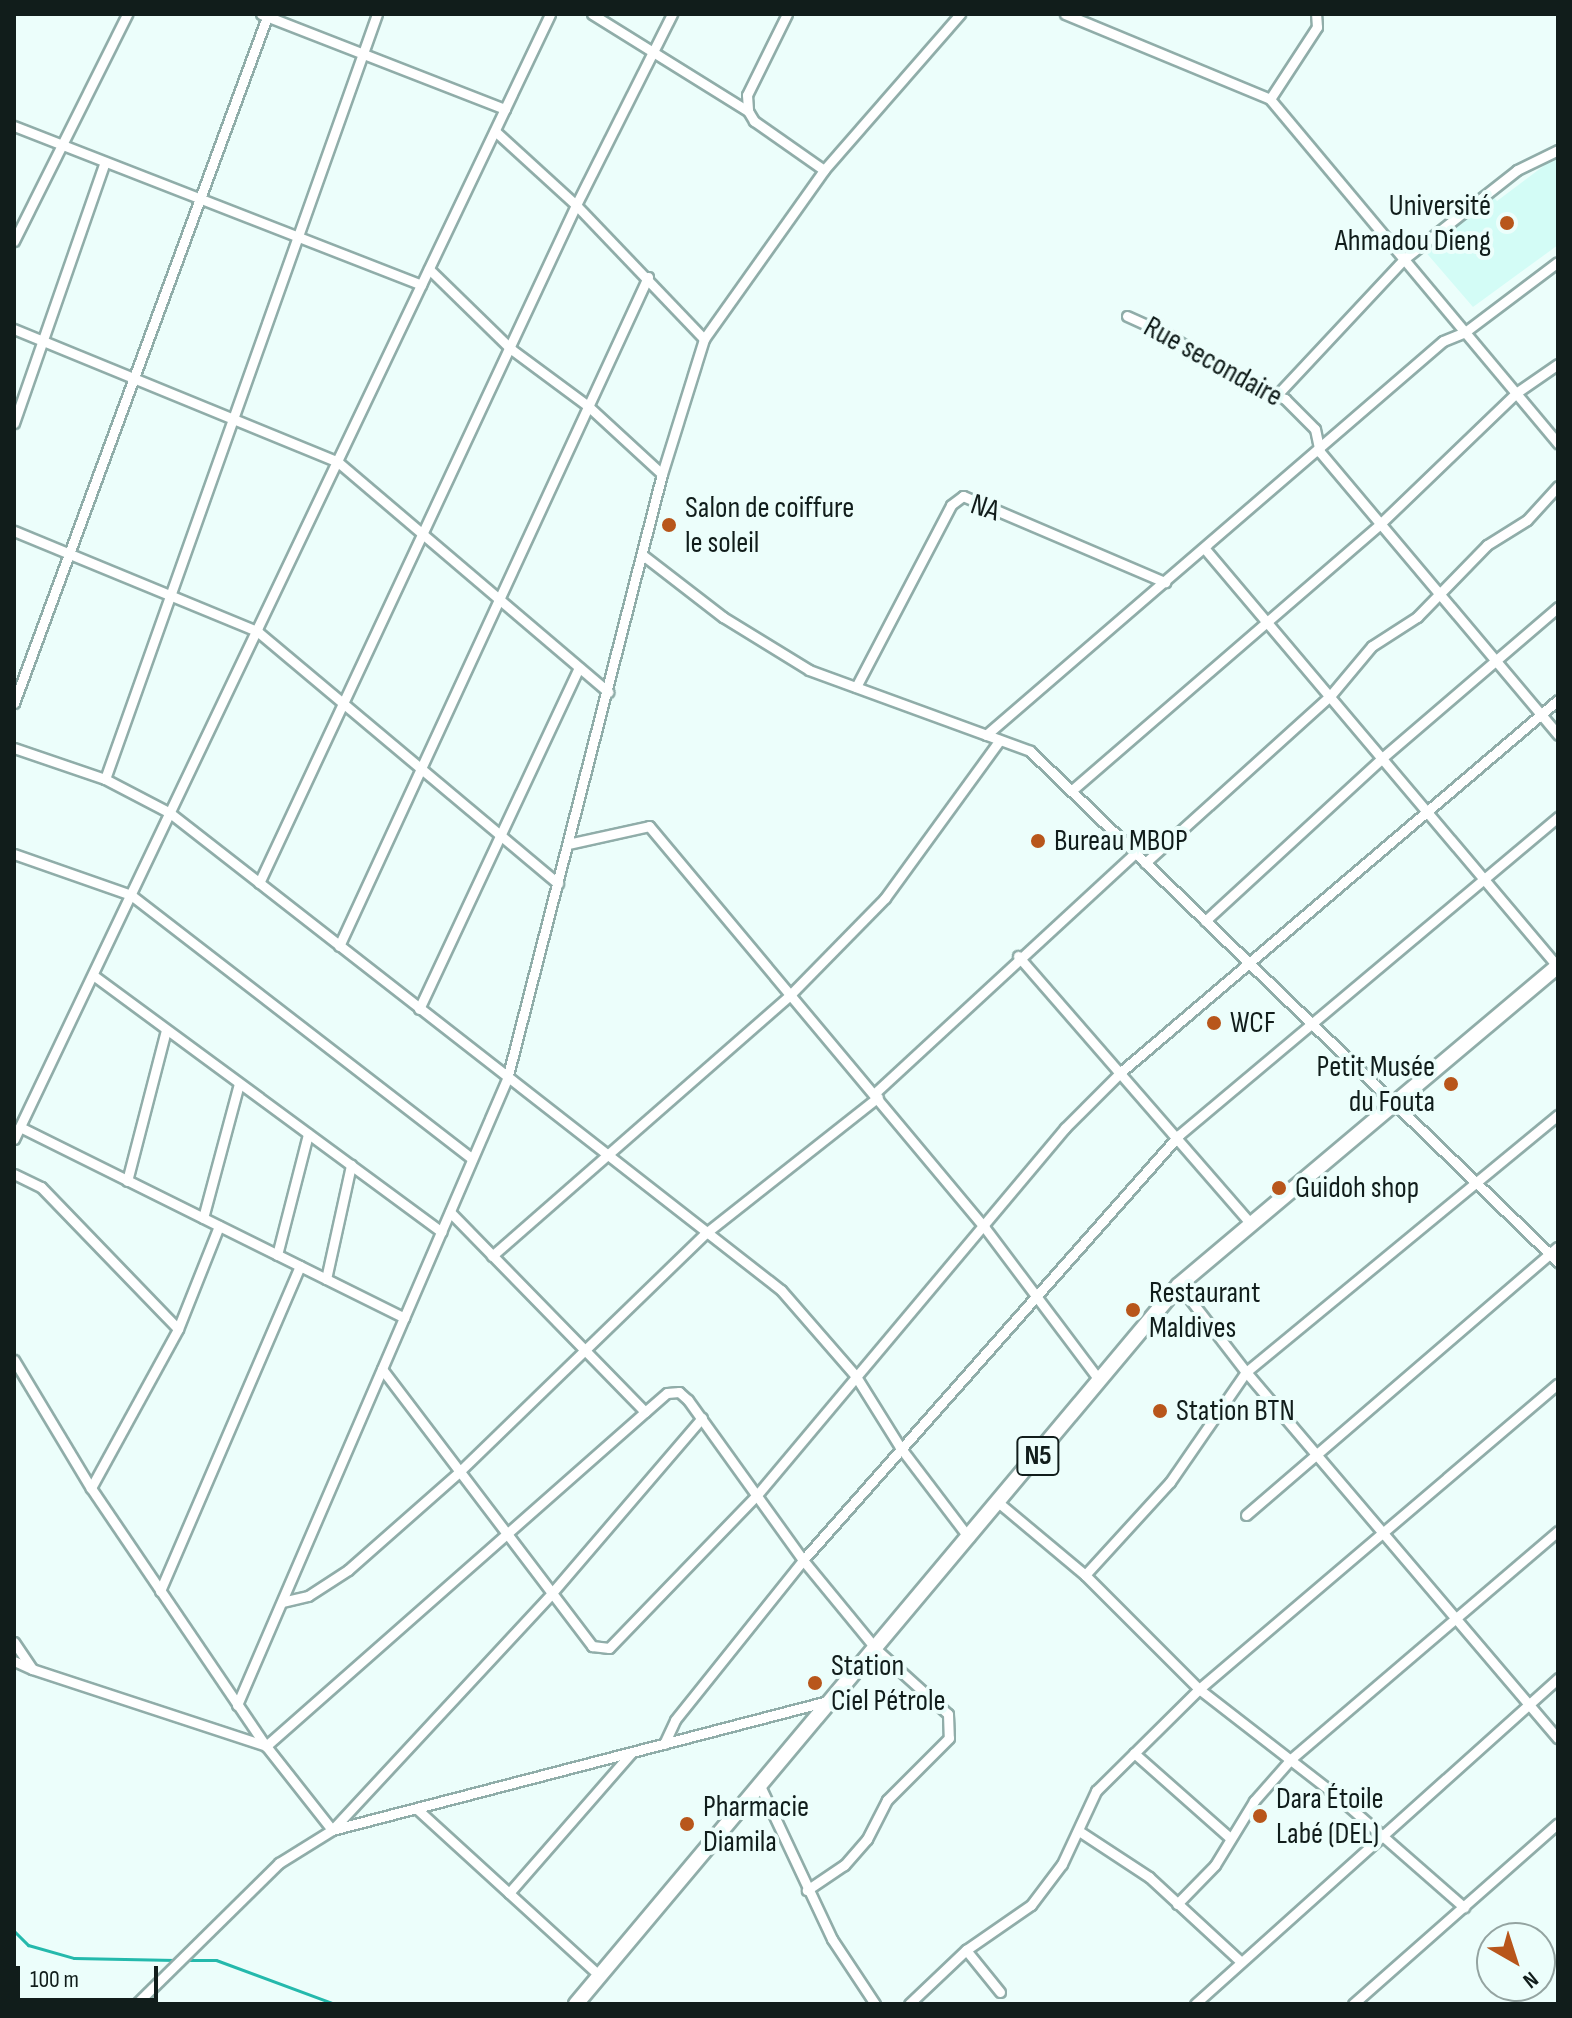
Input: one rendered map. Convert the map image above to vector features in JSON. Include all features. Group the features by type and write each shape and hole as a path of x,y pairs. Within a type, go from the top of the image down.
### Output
{"highway":[{"name":"N5","path":"576,2004 761,1788 1179,1285 1558,967"}],"street":[{"path":"14,241 127,14"},
{"path":"105,779 377,14"},
{"path":"14,1139 550,14"},
{"path":"592,14 748,111 754,121 824,170"},
{"path":"259,883 425,537 576,205 672,14"},
{"path":"748,111 747,95 787,14"},
{"path":"237,1705 507,1079 644,556 662,474 704,339 824,170 960,14"},
{"path":"1065,14 1270,99 1558,443"},
{"path":"1270,99 1317,27 1316,14"},
{"path":"14,703 265,15 505,109"},
{"path":"14,126 421,285"},
{"path":"495,131 576,205 704,339"},
{"path":"1275,397 1404,259 1517,170 1558,150"},
{"path":"14,423 105,162"},
{"path":"986,735 1320,452 1443,341 1465,332 1558,262"},
{"path":"429,269 511,349 588,406 662,474"},
{"path":"339,946 648,277"},
{"name":"Rue secondaire","path":"1127,316 1275,397 1285,399 1315,429 1320,452 1558,735"},
{"path":"14,329 338,462 608,692"},
{"path":"1071,791 1380,524 1516,393 1558,364"},
{"path":"1145,863 1330,696 1372,646 1441,596 1487,545 1527,520 1558,486"},
{"name":"NA","path":"856,687 951,505 963,496 1165,582"},
{"path":"14,531 257,631 558,884"},
{"path":"1205,549 1558,967"},
{"path":"644,556 723,617 784,655 856,687 1030,751 1476,1183 1554,1250 1558,1262"},
{"path":"1205,921 1382,758 1558,607"},
{"path":"419,1009 579,668"},
{"path":"382,1369 592,1646 609,1648 757,1495 855,1375 985,1228 1065,1128 1122,1071 1248,959 1558,700"},
{"path":"492,1256 791,994 885,898 1000,740"},
{"path":"14,748 105,779 170,813 781,1290 855,1375 900,1447 969,1539"},
{"path":"664,1744 675,1720 803,1560 1179,1135 1558,817"},
{"path":"568,844 649,826 985,1228 1099,1380"},
{"path":"282,1602 308,1596 348,1570 459,1472 706,1233 876,1095 1018,956 1135,853"},
{"path":"14,854 131,895 472,1159"},
{"path":"1018,956 1179,1135 1250,1223"},
{"path":"93,975 441,1232"},
{"path":"127,1181 166,1030"},
{"path":"203,1218 239,1084"},
{"path":"1085,1575 1170,1482 1246,1372 1558,1115"},
{"path":"20,1127 404,1318"},
{"path":"277,1255 308,1134"},
{"path":"326,1279 351,1165"},
{"path":"14,1174 41,1187 178,1329"},
{"path":"450,1212 645,1412"},
{"path":"91,1488 178,1329 219,1226"},
{"path":"1246,1515 1320,1456 1554,1250"},
{"path":"160,1591 300,1266"},
{"path":"1179,1285 1246,1372 1558,1738"},
{"path":"14,1360 91,1488 237,1705 332,1830"},
{"path":"909,2004 966,1950 1031,1905 1079,1831 1096,1791 1199,1689 1558,1384"},
{"path":"266,1746 504,1532 667,1393 679,1392 702,1418 803,1560 876,1649 948,1714 952,1728 949,1738 887,1800 851,1856 807,1890"},
{"path":"136,2004 204,1933 279,1863 332,1830 551,1594 702,1418"},
{"path":"999,1503 1085,1575 1199,1689 1291,1759 1464,1907"},
{"path":"1177,1904 1215,1865 1229,1837 1291,1759 1558,1531"},
{"path":"14,1642 32,1669"},
{"path":"14,1661 266,1746"},
{"path":"1195,2004 1558,1678"},
{"path":"332,1830 834,1699"},
{"path":"509,1893 632,1752"},
{"path":"1134,1753 1229,1837"},
{"path":"761,1788 841,1957 875,2004"},
{"path":"417,1809 600,1976"},
{"path":"1353,2004 1558,1823"},
{"path":"1079,1831 1149,1877 1241,1962"},
{"path":"966,1950 1000,1992"}],"shaded area":[{"name":"Université Ahmadou Dieng","path":"1558,155 1558,245 1473,307 1423,249 1491,194 1497,201"}],"waterway":[{"path":"14,1931 28,1945 74,1958 175,1960"},
{"path":"186,1960 216,1960 335,2004"}],"place":[{"name":"Université Ahmadou Dieng","path":"1507,223"},
{"name":"Salon de coiffure le soleil","path":"669,525"},
{"name":"Bureau MBOP","path":"1038,841"},
{"name":"WCF","path":"1214,1023"},
{"name":"Petit Musée du Fouta","path":"1451,1084"},
{"name":"Guidoh shop","path":"1279,1188"},
{"name":"Restaurant Maldives","path":"1133,1310"},
{"name":"Station BTN","path":"1160,1411"},
{"name":"Station Ciel Pétrole","path":"815,1683"},
{"name":"Dara Étoile Labé (DEL)","path":"1260,1816"},
{"name":"Pharmacie Diamila","path":"687,1824"}]}
